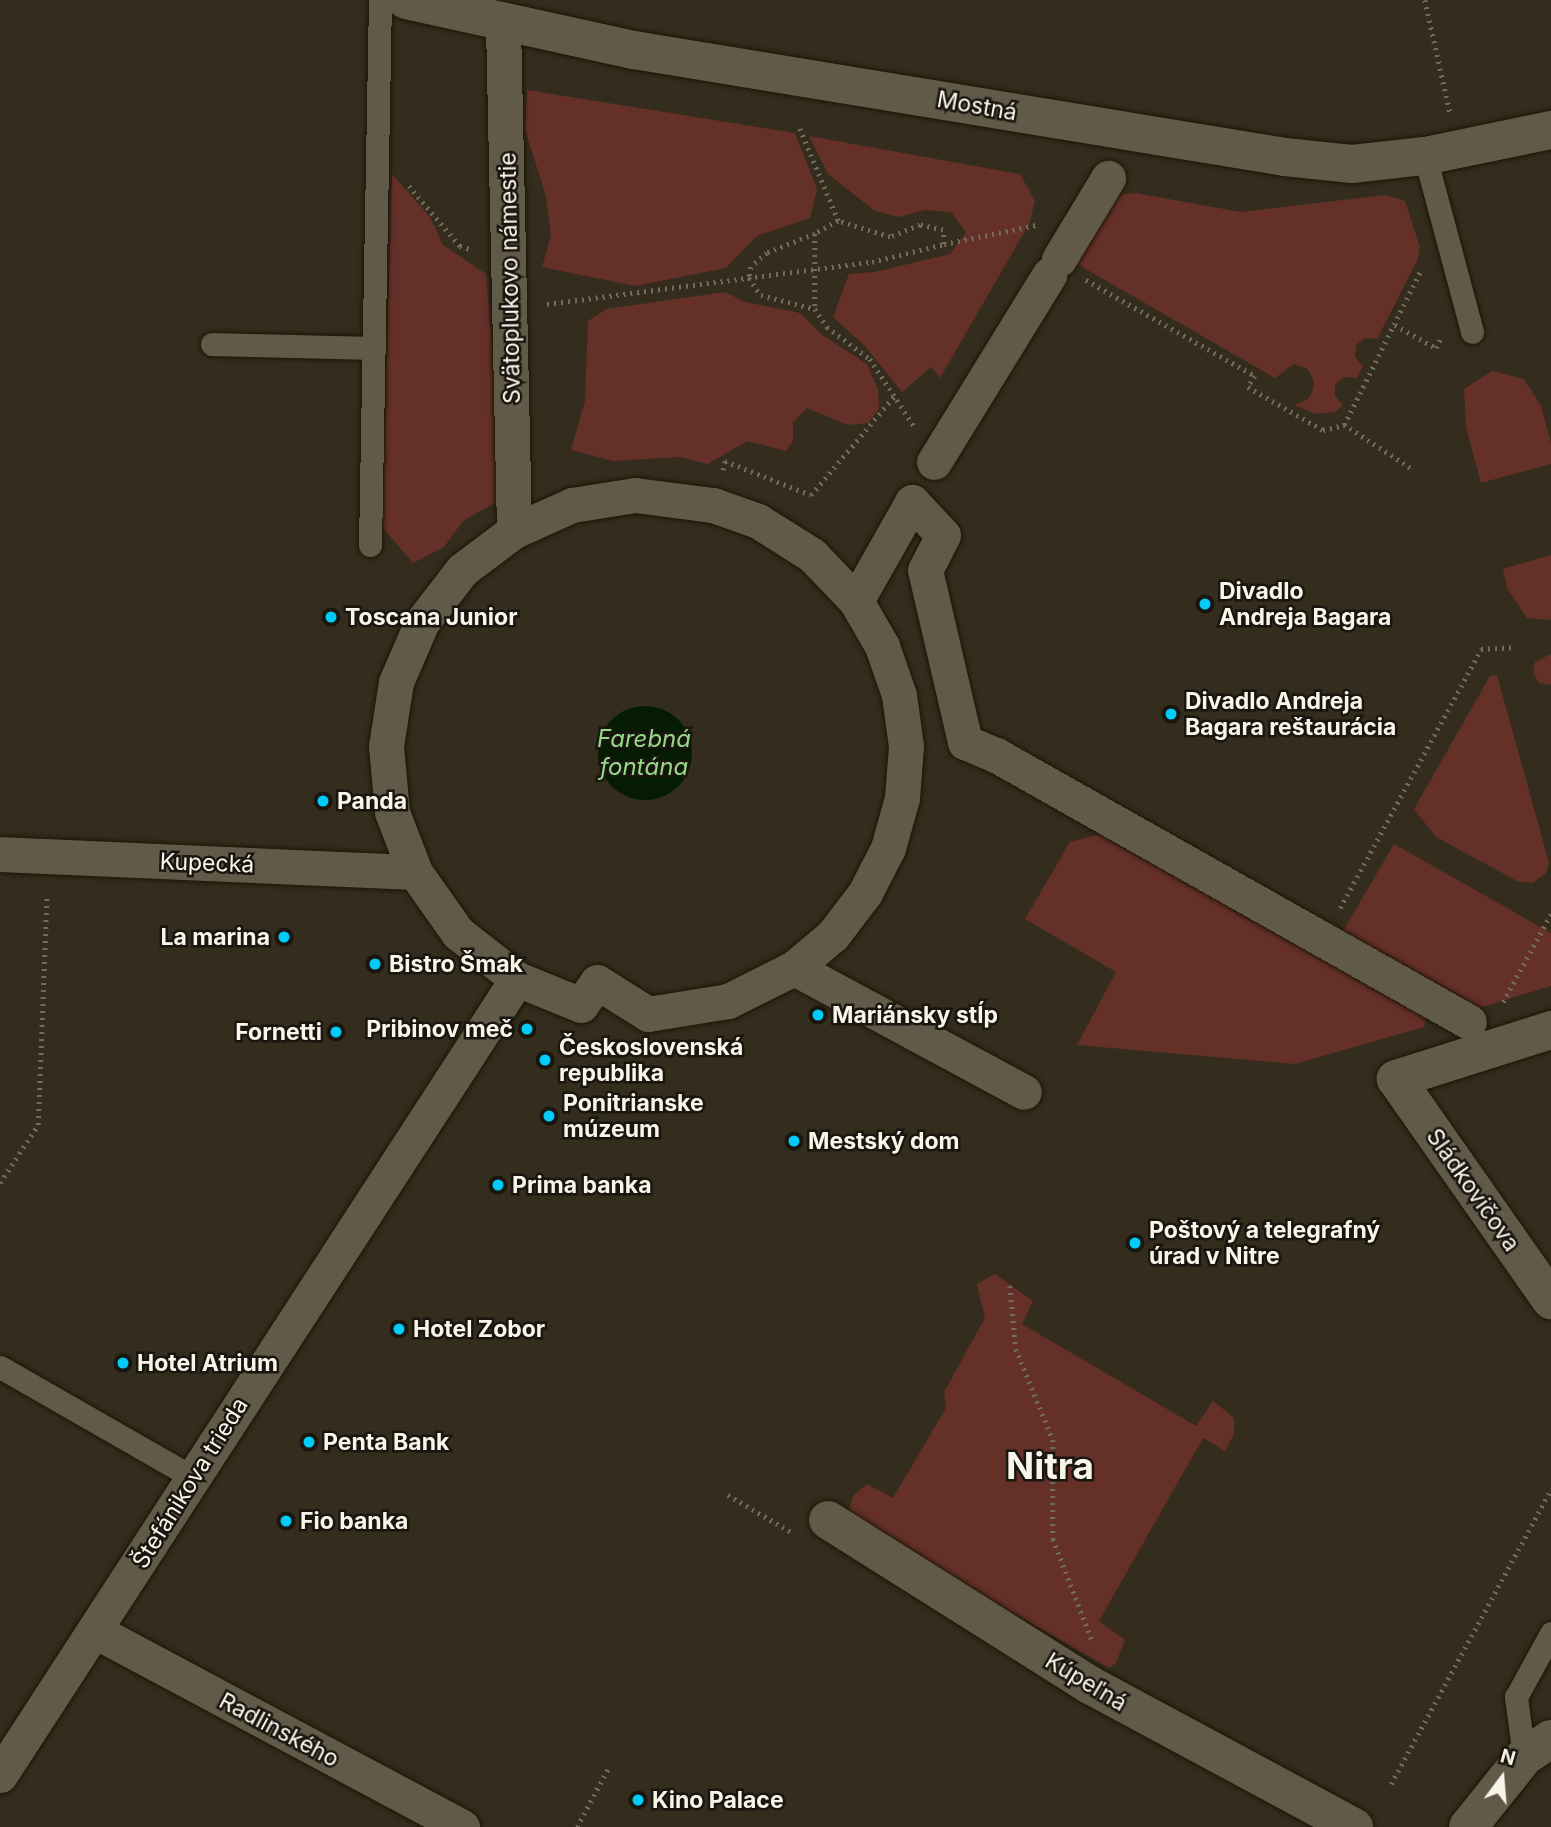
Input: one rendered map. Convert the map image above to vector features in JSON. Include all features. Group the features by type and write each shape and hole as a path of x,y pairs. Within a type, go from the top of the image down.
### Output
{"street":[{"name":"Mostná","path":"406,0 503,25 1285,157 1352,164 1424,156 1551,130"},
{"name":"Svätoplukovo námestie","path":"503,25 512,309 514,531"},
{"path":"934,462 1108,178"},
{"path":"635,495 698,500 758,520 812,555 856,601 882,646 899,695 906,746 902,798 888,848 865,894 833,935 794,968 728,1000 648,1014 597,982 581,1005 517,979 458,933 415,872 392,812 386,747 396,682 422,622 462,570 514,531 572,505 635,495"},
{"path":"856,601 912,502 943,535 925,570 965,742"},
{"path":"915,747 965,742 996,755 1324,940 1483,1018"},
{"name":"Kupecká","path":"0,854 415,872"},
{"path":"794,968 1024,1092"},
{"name":"Štefánikova trieda","path":"0,1775 97,1632 192,1477 517,979"},
{"name":"Sládkovičova","path":"1551,1030 1396,1079 1551,1300"},
{"name":"Kúpeľná","path":"828,1520 1075,1676 1354,1827"},
{"name":"Radlinského","path":"97,1632 462,1827"},
{"path":"1468,1827 1537,1748"}],"lane":[{"path":"370,545 380,0"},
{"path":"1424,156 1472,332"},
{"path":"212,344 374,348"},
{"path":"0,1367 192,1477"},
{"path":"1537,1748 1516,1697 1551,1633"}],"path":[{"path":"1425,0 1451,118"},
{"path":"798,125 838,221"},
{"path":"377,153 445,223 460,246 510,262"},
{"path":"815,309 761,295 749,278 751,267 767,253 838,221 890,237 920,225 943,230 944,244"},
{"path":"512,309 872,262 1038,224 1060,256 1065,285 1073,272 1255,376 1248,387 1323,430 1344,425 1410,468"},
{"path":"814,234 815,309 827,327 870,359 896,394 934,462"},
{"path":"1344,425 1424,263"},
{"path":"1395,326 1436,348 1444,326"},
{"path":"725,461 811,495 896,394"},
{"path":"1324,940 1382,824 1481,649 1514,647"},
{"path":"0,1183 38,1125 48,856"},
{"path":"1483,1018 1551,914"},
{"path":"1010,1286 1016,1349 1053,1440 1053,1539 1093,1634 1075,1676"},
{"path":"1391,1784 1551,1489"},
{"path":"577,1827 610,1765"}],"shaded area":[{"path":"527,90 795,133 817,189 810,218 757,236 726,268 635,286 542,267 551,236 546,196 525,130"},
{"path":"809,136 1020,174 1035,201 1029,224 940,378 931,367 902,392 864,345 833,317 849,274 875,272 950,254 966,232 951,212 925,210 899,217 875,211 828,174"},
{"path":"392,174 430,217 443,245 486,274 505,497 463,521 444,547 413,563 382,527"},
{"path":"1135,193 1241,212 1385,195 1405,201 1420,247 1418,259 1377,339 1365,338 1356,345 1355,357 1363,366 1357,378 1345,377 1335,384 1335,396 1343,405 1335,412 1316,414 1294,405 1307,400 1312,392 1314,382 1308,369 1294,364 1275,378 1070,260 1111,196"},
{"path":"725,292 745,302 800,313 822,335 867,364 878,389 879,409 868,423 848,425 807,408 793,422 793,441 786,451 747,441 708,464 679,457 613,461 571,450 585,401 588,321 606,309"},
{"path":"1492,371 1524,379 1541,406 1551,443 1551,464 1481,483 1466,427 1464,389"},
{"path":"1551,555 1551,620 1527,618 1507,588 1503,569"},
{"path":"1551,654 1551,684 1539,683 1533,673 1535,662"},
{"path":"1497,675 1549,863 1546,873 1533,883 1517,881 1436,837 1414,809 1490,676"},
{"path":"1101,834 1426,1017 1424,1027 1295,1064 1077,1045 1116,972 1025,919 1070,842"},
{"path":"1394,844 1551,933 1551,986 1475,1009 1339,938"},
{"path":"995,1274 1033,1301 1022,1324 1196,1426 1213,1401 1234,1418 1234,1434 1225,1451 1203,1438 1099,1621 1125,1640 1116,1663 1109,1668 857,1523 849,1510 853,1496 867,1484 893,1498 946,1408 944,1392 985,1318 977,1284"}],"water":[{"name":"Farebná fontána","path":"636,706 654,706 679,719 689,735 692,753 689,771 679,787 654,800 636,800 611,787 598,762 598,744 611,719"}],"place":[{"name":"Divadlo Andreja Bagara","path":"1205,604"},
{"name":"Toscana Junior","path":"331,617"},
{"name":"Divadlo Andreja Bagara reštaurácia","path":"1171,714"},
{"name":"Panda","path":"323,801"},
{"name":"La marina","path":"284,937"},
{"name":"Bistro Šmak","path":"375,964"},
{"name":"Mariánsky stĺp","path":"818,1015"},
{"name":"Pribinov meč","path":"527,1029"},
{"name":"Fornetti","path":"336,1032"},
{"name":"Československá republika","path":"545,1060"},
{"name":"Ponitrianske múzeum","path":"549,1116"},
{"name":"Mestský dom","path":"794,1141"},
{"name":"Prima banka","path":"498,1185"},
{"name":"Poštový a telegrafný úrad v Nitre","path":"1135,1243"},
{"name":"Hotel Zobor","path":"399,1329"},
{"name":"Hotel Atrium","path":"123,1363"},
{"name":"Penta Bank","path":"309,1442"},
{"name":"Fio banka","path":"286,1521"},
{"name":"Kino Palace","path":"638,1800"}],"district":[{"name":"Nitra","path":"1050,1466"}]}
